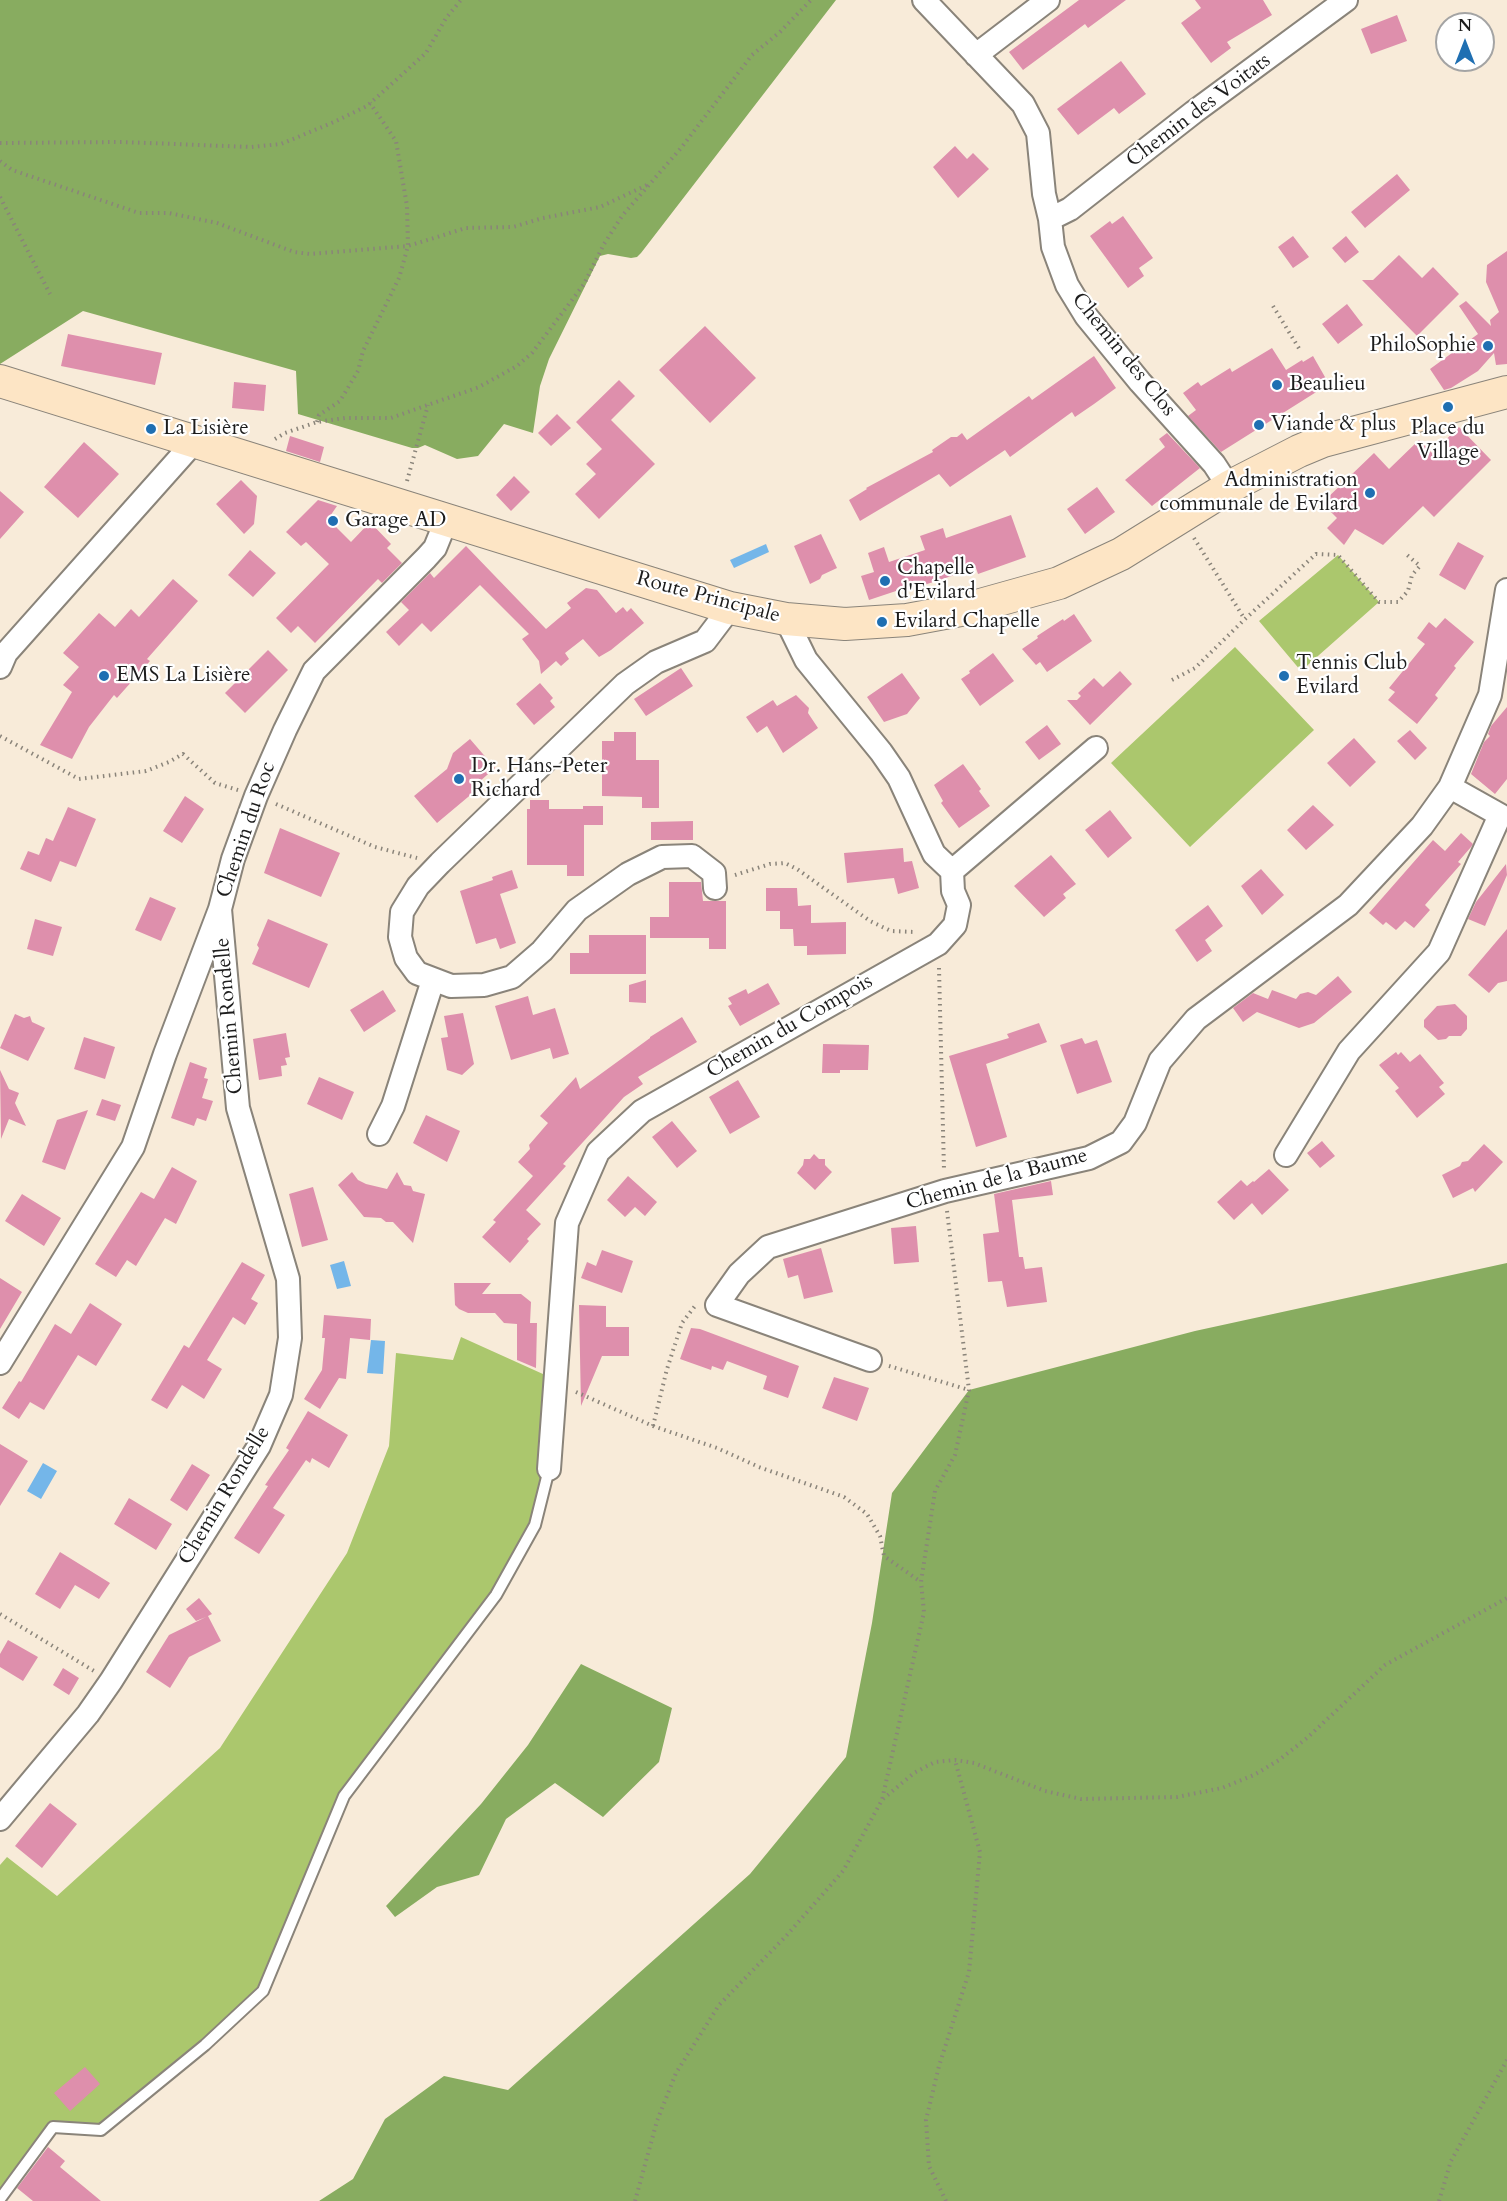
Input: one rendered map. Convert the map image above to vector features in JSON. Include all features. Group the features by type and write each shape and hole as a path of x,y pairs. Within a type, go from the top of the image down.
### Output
{"street":[{"name":"Chemin des Clos","path":"924,0 1023,104 1038,133 1044,194 1053,247 1067,285 1086,316 1140,382 1224,468"},
{"path":"975,55 1048,0"},
{"name":"Chemin des Voitats","path":"1050,219 1070,209 1194,112 1346,0"},
{"name":"Route Principale","path":"0,381 730,608 786,619 845,624 907,620 966,609 1014,597 1059,582 1121,554 1224,468 1269,465 1323,441 1507,392"},
{"path":"0,668 6,653 186,451 190,441"},
{"name":"Chemin du Roc","path":"0,1363 133,1147 165,1054 220,909 233,859 256,796 314,671 435,548 446,521"},
{"name":"Chemin de la Baume","path":"717,1305 739,1274 768,1248 945,1191 1089,1158 1121,1142 1135,1123 1160,1061 1196,1019 1348,905 1422,826 1450,787 1491,695 1507,590"},
{"path":"715,880 692,856 662,857 628,874 577,910 542,951 512,977 484,985 451,986 417,973 406,958 400,937 402,912 418,886 440,863 625,684 656,662 705,640 730,608"},
{"path":"786,619 806,660 881,752 899,778 934,854 952,872 1096,748"},
{"path":"1286,1155 1349,1051 1439,952 1449,931 1500,815 1450,787"},
{"name":"Chemin du Compois","path":"549,1469 567,1223 598,1152 642,1111 930,936 956,925 959,905 953,891 952,872"},
{"name":"Chemin Rondelle","path":"0,1820 88,1714 111,1681 259,1446 281,1395 290,1338 288,1279 238,1108 220,909"},
{"path":"379,1134 393,1106 433,980"},
{"path":"717,1305 870,1360"}],"lane":[{"path":"0,2199 53,2127 101,2130 205,2045 263,1991 344,1796 496,1595 535,1525 549,1469"}],"path":[{"path":"0,143 122,142 251,147 280,144 334,122 370,103 426,53 446,18 461,0"},
{"path":"266,445 285,433 317,422 345,418 391,418 479,387 517,366 532,353 584,284 604,244 622,216 681,148 752,56 780,32 811,0"},
{"path":"317,422 319,415 340,401 358,371 363,351 399,278 408,246 407,206 396,141 370,103"},
{"path":"0,161 12,170 139,213 169,213 217,223 294,252 310,254 408,246 466,228 513,227 543,218 600,207 649,184"},
{"path":"0,196 50,294"},
{"path":"1273,306 1300,350"},
{"path":"399,506 428,404"},
{"path":"1193,538 1245,619"},
{"path":"1172,680 1195,668 1316,554 1338,555 1379,602 1398,602 1408,591 1412,575 1420,566 1407,555"},
{"path":"0,736 79,779 146,771 183,754 215,783 256,796 375,847 440,863"},
{"path":"635,2201 657,2121 676,2073 719,2005 787,1935 843,1871 882,1800 924,1612 921,1582 935,1491 955,1455 969,1390 945,1191 930,936 914,932 891,931 870,921 797,869 785,863 770,864 715,880"},
{"path":"653,1426 667,1369 682,1323 695,1306 717,1305"},
{"path":"870,1360 969,1390"},
{"path":"554,1383 653,1426 844,1497 867,1514 880,1536 884,1556 921,1582"},
{"path":"882,1800 914,1773 925,1767 935,1762 956,1760 974,1763 1045,1791 1082,1798 1177,1797 1222,1788 1254,1774 1298,1746 1385,1665 1507,1598"},
{"path":"0,1614 111,1681"},
{"path":"946,2201 929,2166 926,2120 939,2066 969,1972 980,1852 956,1760"},
{"path":"1439,2201 1451,2162 1507,2060"}],"green space":[{"path":"0,0 836,0 641,253 631,258 608,254 600,256 549,359 540,386 533,433 504,424 478,456 457,459 425,445 412,448 298,414 296,371 83,311 0,364"},
{"path":"1338,555 1379,602 1301,671 1259,621"},
{"path":"1235,647 1314,730 1190,847 1111,763"},
{"path":"1507,1263 1507,2201 319,2201 353,2179 385,2119 444,2076 508,2090 750,1874 846,1757 872,1623 892,1493 969,1390 1195,1331"},
{"path":"461,1337 554,1379 555,1392 535,1525 496,1595 344,1796 263,1991 101,2130 53,2127 0,2199 0,1865 7,1857 57,1896 220,1748 347,1553 389,1446 396,1353 453,1360"},
{"path":"581,1664 672,1708 659,1762 603,1817 555,1783 506,1819 479,1875 437,1887 395,1917 386,1906 481,1804 528,1745"}],"water":[{"path":"766,544 769,552 734,568 730,560"},
{"path":"344,1261 351,1286 337,1289 330,1265"},
{"path":"371,1340 385,1341 383,1374 367,1373"},
{"path":"43,1463 57,1471 41,1499 27,1491"}],"building":[{"path":"1079,0 1126,0 1088,28 1085,24 1023,70 1009,52"},
{"path":"1195,0 1263,0 1272,15 1227,42 1231,48 1211,63 1181,23 1201,8"},
{"path":"1397,15 1407,41 1371,54 1361,29"},
{"path":"1121,61 1146,94 1119,114 1114,108 1078,135 1057,109"},
{"path":"955,146 967,159 973,153 989,169 958,198 933,167"},
{"path":"1397,174 1410,190 1365,228 1351,212"},
{"path":"1123,216 1153,258 1139,268 1144,276 1128,288 1090,236 1110,221 1112,224"},
{"path":"1293,236 1309,257 1293,268 1278,247"},
{"path":"1346,236 1359,252 1345,263 1332,248"},
{"path":"1507,251 1507,364 1496,365 1494,353 1478,371 1444,390 1430,369 1478,334 1459,306 1466,301 1491,326 1490,320 1499,312 1486,282 1487,265"},
{"path":"1399,255 1422,278 1433,267 1459,294 1417,336 1362,280 1373,280"},
{"path":"1347,304 1363,325 1338,344 1322,324"},
{"path":"705,326 756,378 710,423 659,370"},
{"path":"68,334 162,353 155,385 61,366"},
{"path":"1272,348 1286,370 1313,356 1329,384 1221,452 1188,416 1196,410 1183,393 1198,382 1201,386 1230,368 1232,372"},
{"path":"1094,356 1116,388 1094,404 1075,417 1072,412 1010,457 1005,450 950,487 939,474 860,521 849,500 866,488 933,452 932,450 951,437 957,437 962,433 967,440 1029,396 1032,400"},
{"path":"619,380 635,396 611,420 655,464 599,519 575,494 596,474 586,464 602,449 576,422"},
{"path":"234,382 266,385 264,411 232,408"},
{"path":"557,414 571,428 551,446 538,433"},
{"path":"1459,427 1491,460 1434,517 1423,506 1383,545 1355,529 1344,545 1327,528 1337,518 1322,503 1374,453 1389,469 1419,440 1432,453"},
{"path":"1167,433 1200,468 1152,506 1125,480 1165,447 1159,439"},
{"path":"290,436 324,447 320,462 286,451"},
{"path":"84,442 119,474 78,518 44,487"},
{"path":"514,476 530,492 511,511 496,495"},
{"path":"241,480 257,496 254,524 244,534 216,504"},
{"path":"1097,487 1115,512 1085,534 1067,509"},
{"path":"0,491 24,512 0,539"},
{"path":"318,500 337,506 328,519 351,542 370,522 391,544 387,548 402,563 382,583 378,579 315,643 298,626 291,633 276,618 329,564 306,542 301,546 286,532"},
{"path":"1011,515 1026,557 978,574 976,568 869,600 861,576 874,572 868,553 884,547 889,562 925,550 920,536 943,528 946,538"},
{"path":"821,534 837,568 810,584 794,546"},
{"path":"1458,542 1484,556 1465,590 1439,575"},
{"path":"466,546 546,629 571,608 567,603 586,588 597,590 616,613 623,607 627,612 631,608 644,623 599,657 583,639 565,653 569,659 561,666 556,661 541,674 539,661 522,639 529,634 480,585 431,632 422,623 399,646 386,632 409,610 401,602 430,573 434,578"},
{"path":"250,550 276,573 253,597 228,575"},
{"name":"EMS La Lisière","path":"173,579 198,601 147,659 150,661 117,698 114,695 89,727 72,759 40,745 72,692 63,685 79,667 63,653 99,613 115,627 131,609 139,617"},
{"path":"1074,614 1092,641 1047,672 1040,662 1036,665 1022,649 1038,638 1037,636"},
{"path":"1445,618 1474,642 1454,666 1456,668 1435,695 1438,698 1417,724 1388,700 1395,692 1389,688 1425,644 1417,638 1429,622 1436,628"},
{"path":"268,650 288,670 245,713 225,693"},
{"path":"993,653 1014,681 980,706 961,679"},
{"path":"681,668 693,686 646,716 634,699"},
{"path":"1120,671 1132,684 1090,725 1067,700 1077,700 1081,696 1078,693 1094,678 1103,687"},
{"path":"902,673 920,698 907,714 884,722 867,697"},
{"path":"540,683 553,698 550,701 555,707 534,725 516,704"},
{"path":"796,695 809,708 808,713 818,728 783,753 767,726 757,733 746,717 773,700 777,706"},
{"path":"1507,707 1507,779 1495,794 1471,774 1484,742 1490,736 1488,734 1491,726"},
{"path":"1047,725 1061,744 1039,760 1025,742"},
{"path":"1410,730 1427,748 1415,760 1397,741"},
{"path":"614,732 636,732 636,760 659,760 659,808 642,808 642,797 602,796 602,741 614,741"},
{"path":"1354,738 1376,762 1350,787 1327,763"},
{"name":"Dr. Hans-Peter Richard","path":"470,739 495,768 471,789 474,792 437,823 414,796 447,769 453,753"},
{"path":"963,764 990,806 959,828 941,803 943,801 934,785"},
{"path":"185,796 204,809 182,843 163,831"},
{"path":"530,800 549,800 549,809 583,809 583,806 603,806 603,825 584,825 584,876 567,876 567,865 527,865 527,809 530,809"},
{"path":"1313,805 1334,825 1306,850 1287,830"},
{"path":"68,807 96,819 76,867 60,861 51,882 20,869 28,851 39,855 46,838 53,841"},
{"path":"1110,810 1132,838 1108,858 1085,830"},
{"path":"693,821 693,840 651,840 651,822"},
{"path":"280,828 340,853 321,897 264,873"},
{"path":"1461,833 1473,844 1458,862 1461,864 1425,905 1430,910 1414,928 1405,921 1396,930 1386,922 1383,925 1369,913 1433,840 1445,851"},
{"path":"903,848 904,862 912,861 919,888 898,894 894,878 847,883 844,853"},
{"path":"1051,855 1076,884 1063,894 1066,898 1044,917 1014,886"},
{"path":"1506,864 1507,875 1485,926 1468,919 1476,902"},
{"path":"1261,869 1284,895 1262,915 1241,886"},
{"path":"512,870 518,888 500,894 516,943 500,949 496,938 476,944 460,891 493,880 492,877"},
{"path":"669,882 701,882 703,901 726,901 726,949 709,949 709,938 650,938 650,917 669,917"},
{"path":"766,888 797,888 798,906 811,905 811,923 846,922 846,954 807,955 807,946 794,946 793,929 780,929 780,911 766,911"},
{"path":"150,897 176,908 161,941 135,930"},
{"path":"1208,905 1223,926 1205,940 1212,951 1197,962 1175,930"},
{"path":"35,919 62,927 53,956 27,949"},
{"path":"268,919 328,944 309,988 252,964"},
{"path":"1507,929 1507,981 1498,983 1489,993 1468,975"},
{"path":"589,935 646,935 646,974 570,974 570,953 589,953"},
{"path":"1338,976 1352,992 1314,1023 1299,1028 1257,1012 1243,1022 1233,1008 1253,993 1268,999 1272,990 1296,999 1300,994 1308,992 1316,995"},
{"path":"646,980 646,1003 629,1002 629,985"},
{"path":"768,983 780,1004 740,1026 728,1006 732,1004 728,998 746,989 748,994"},
{"path":"383,990 396,1011 364,1032 350,1010"},
{"path":"528,996 533,1015 555,1008 569,1054 553,1059 550,1048 511,1060 495,1006"},
{"path":"1455,1004 1467,1016 1467,1029 1461,1036 1449,1036 1438,1040 1424,1027 1424,1020 1437,1006"},
{"path":"463,1013 474,1064 462,1075 447,1070 441,1038 448,1037 444,1016"},
{"path":"15,1014 24,1018 30,1016 32,1022 45,1028 28,1061 0,1048"},
{"path":"682,1017 697,1042 638,1077 643,1084 624,1097 563,1164 566,1166 526,1210 541,1224 510,1263 482,1237 496,1222 493,1220 533,1176 518,1162 548,1123 540,1116 576,1077 580,1089 650,1037"},
{"path":"1039,1023 1047,1042 986,1064 1007,1137 976,1147 949,1056 1009,1038 1007,1034"},
{"path":"286,1033 290,1057 285,1058 287,1065 281,1066 282,1076 259,1080 253,1039"},
{"path":"84,1037 115,1047 105,1079 74,1069"},
{"path":"1082,1038 1085,1044 1097,1040 1112,1082 1077,1094 1060,1045"},
{"path":"823,1044 869,1045 868,1070 840,1070 840,1073 822,1073"},
{"path":"1396,1052 1398,1055 1401,1052 1410,1062 1420,1054 1444,1083 1439,1087 1445,1094 1417,1118 1395,1091 1399,1088 1379,1065"},
{"path":"190,1062 207,1068 204,1078 208,1079 202,1098 213,1101 206,1121 197,1118 194,1126 171,1118"},
{"path":"0,1070 9,1089 19,1093 15,1103 26,1126 9,1119 1,1139"},
{"path":"319,1077 354,1092 342,1120 307,1104"},
{"path":"738,1080 760,1117 730,1134 709,1097"},
{"path":"102,1099 121,1105 115,1121 96,1115"},
{"path":"88,1110 65,1170 42,1162 57,1120"},
{"path":"426,1115 460,1131 447,1162 413,1143"},
{"path":"672,1121 697,1151 677,1168 652,1137"},
{"path":"1322,1141 1335,1156 1320,1168 1307,1153"},
{"path":"1484,1144 1503,1162 1475,1192 1473,1188 1453,1198 1442,1175 1460,1166 1462,1162 1468,1161"},
{"path":"814,1154 819,1159 825,1159 825,1165 832,1172 815,1190 797,1173 804,1159 810,1159"},
{"path":"172,1167 197,1181 176,1224 165,1218 136,1266 127,1260 116,1277 95,1264 141,1192 154,1199"},
{"path":"1269,1169 1289,1190 1262,1215 1252,1203 1234,1220 1217,1202 1241,1180 1247,1186"},
{"path":"352,1172 358,1180 366,1184 387,1189 397,1172 404,1185 411,1186 413,1191 425,1194 413,1243 393,1222 386,1222 381,1218 364,1217 338,1185"},
{"path":"628,1176 657,1202 645,1216 635,1207 625,1217 607,1200"},
{"path":"1051,1181 1053,1195 1012,1200 1019,1257 1023,1257 1025,1269 1042,1267 1047,1302 1007,1307 1002,1281 988,1282 983,1234 999,1232 994,1194"},
{"path":"313,1187 328,1240 302,1247 289,1194"},
{"path":"22,1194 61,1218 44,1246 5,1221"},
{"path":"916,1226 919,1262 894,1264 891,1228"},
{"path":"821,1248 833,1292 804,1299 798,1275 788,1278 783,1259"},
{"path":"602,1250 633,1261 622,1293 581,1278 587,1262 596,1266"},
{"path":"242,1262 265,1275 251,1299 258,1303 245,1325 233,1317 207,1360 222,1369 204,1399 182,1385 167,1409 151,1400 184,1345 189,1348"},
{"path":"0,1278 22,1292 0,1329"},
{"path":"454,1283 491,1283 482,1294 521,1294 531,1302 530,1323 537,1323 536,1368 517,1360 517,1324 504,1323 495,1313 468,1313 459,1309 455,1305"},
{"path":"90,1303 122,1324 96,1366 78,1355 44,1410 30,1402 19,1419 2,1408 19,1381 21,1382 55,1324 71,1334"},
{"path":"579,1305 606,1306 606,1327 629,1327 629,1356 602,1356 581,1406"},
{"path":"324,1315 371,1319 370,1340 350,1338 346,1379 339,1378 320,1409 304,1399 322,1370 325,1338 322,1338"},
{"path":"691,1328 700,1329 799,1366 788,1398 763,1389 767,1376 727,1361 723,1370 712,1366 711,1370 680,1359"},
{"path":"834,1377 869,1388 857,1421 822,1408"},
{"path":"308,1411 348,1435 329,1468 312,1458 310,1463 306,1460 273,1508 285,1515 259,1554 234,1538 268,1486 265,1485 289,1450 286,1448"},
{"path":"0,1444 28,1461 0,1506"},
{"path":"192,1464 210,1475 187,1511 170,1500"},
{"path":"129,1498 172,1524 156,1550 114,1524"},
{"path":"60,1552 110,1583 99,1599 75,1585 60,1609 35,1594"},
{"path":"199,1598 212,1614 208,1616 221,1641 189,1657 170,1688 146,1672 169,1635 206,1617 196,1621 186,1609"},
{"path":"8,1640 38,1657 23,1681 0,1667 0,1654"},
{"path":"63,1668 79,1678 69,1695 53,1685"},
{"path":"50,1803 77,1824 42,1868 15,1846"},
{"path":"85,2067 100,2084 70,2111 54,2093"},
{"path":"48,2147 65,2161 60,2167 101,2201 33,2201 17,2188"}],"place":[{"name":"PhiloSophie","path":"1488,346"},
{"name":"Beaulieu","path":"1277,385"},
{"name":"Place du Village","path":"1448,407"},
{"name":"Viande & plus","path":"1259,425"},
{"name":"La Lisière","path":"151,429"},
{"name":"Administration communale de Evilard","path":"1370,493"},
{"name":"Garage AD","path":"333,521"},
{"name":"Chapelle d'Evilard","path":"885,581"},
{"name":"Evilard Chapelle","path":"882,622"},
{"name":"EMS La Lisière","path":"104,676"},
{"name":"Tennis Club Evilard","path":"1284,676"},
{"name":"Dr. Hans-Peter Richard","path":"459,779"}]}
